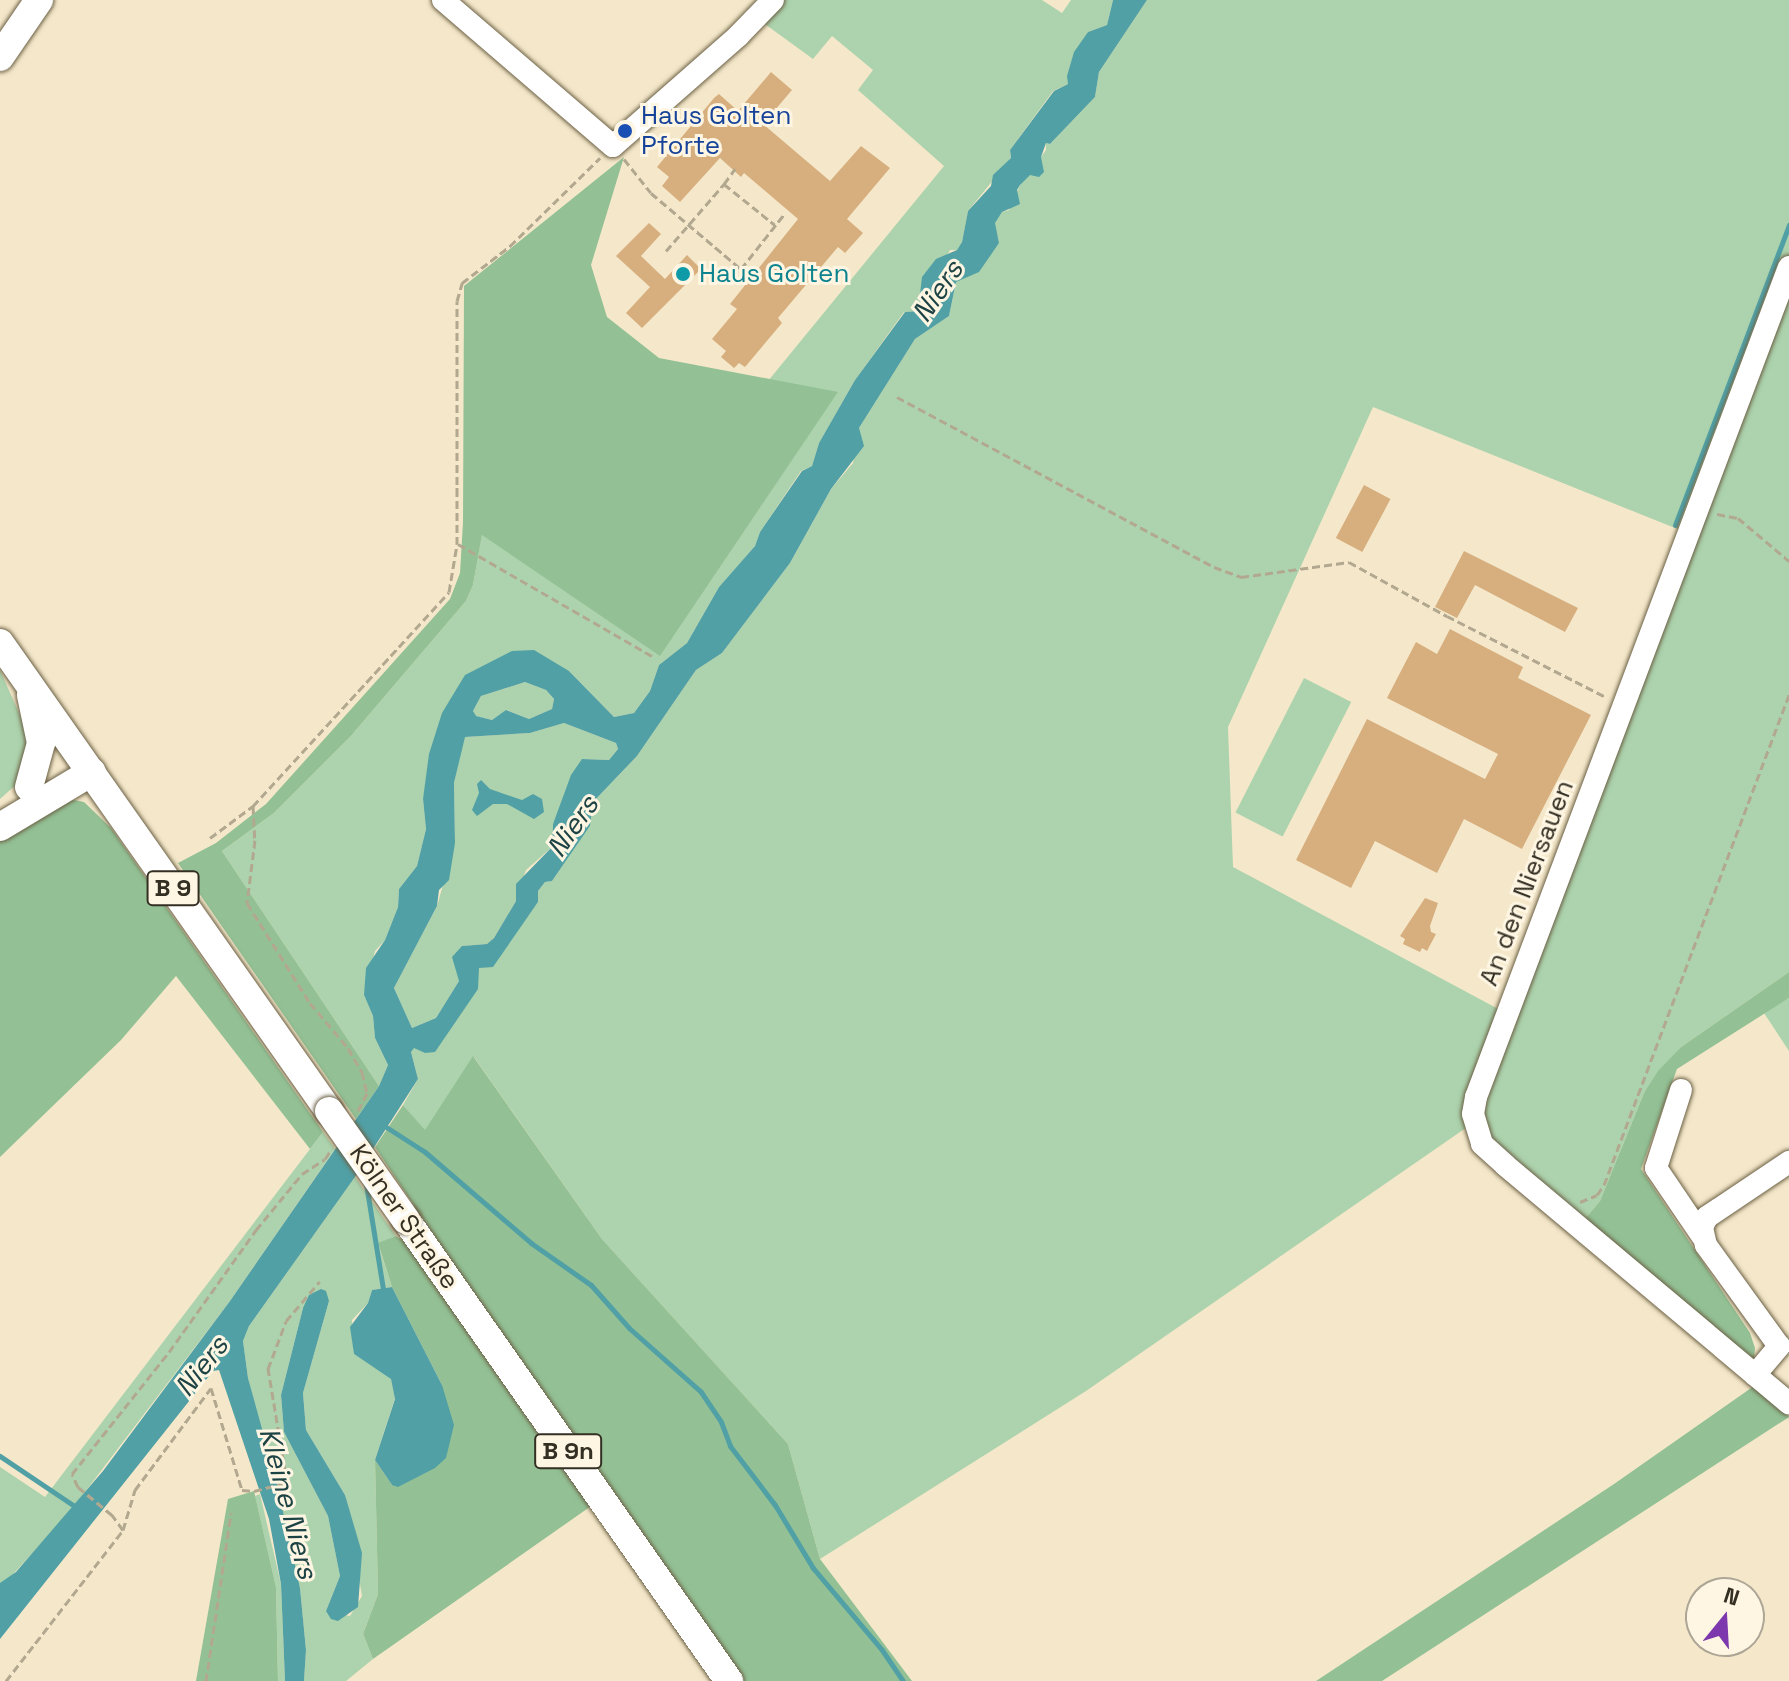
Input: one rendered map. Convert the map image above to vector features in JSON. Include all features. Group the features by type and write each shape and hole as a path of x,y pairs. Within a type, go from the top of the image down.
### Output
{"main road":[{"path":"0,57 39,0"},
{"name":"B 9","path":"0,643 85,763"},
{"path":"28,683 41,743 29,787"},
{"path":"0,813 29,787 85,763"},
{"path":"0,827 85,763"},
{"name":"Kölner Straße","path":"85,763 343,1113 406,1220 729,1681"}],"street":[{"path":"443,0 613,146 738,36 773,0"},
{"name":"An den Niersauen","path":"1789,267 1476,1097 1475,1129 1482,1144 1505,1165 1789,1403"},
{"path":"1681,1090 1656,1168 1784,1346 1755,1375"},
{"path":"1702,1236 1707,1217 1789,1162"}],"path":[{"path":"210,838 253,806 449,592 457,544 457,301 462,283 510,246 613,146 651,193 741,269 785,213"},
{"path":"666,251 735,169"},
{"path":"724,184 775,225"},
{"path":"897,397 1214,567 1241,577 1349,562 1447,616 1624,705"},
{"path":"1711,517 1721,513 1738,518 1789,561"},
{"path":"457,544 652,656"},
{"path":"1569,1200 1585,1203 1604,1185 1789,695"},
{"path":"253,806 255,840 247,903 310,1003 348,1048 362,1072 367,1093 343,1113"},
{"path":"123,1530 112,1515 78,1487 72,1474 169,1352 256,1230 302,1174 325,1159 333,1148"},
{"path":"6,1681 123,1530 135,1490 211,1388 242,1490 254,1491 280,1481 287,1482 268,1369 286,1321 320,1281"},
{"path":"206,1681 231,1513"}],"green space":[{"path":"772,0 1042,0 1062,13 1071,0 1113,0 1107,25 1088,32 1068,84 1053,91 1010,150 1011,158 968,211 962,242 957,250 950,250 918,311 904,312 855,380 819,443 812,466 801,471 760,532 755,546 719,587 687,643 659,665 650,691 634,713 614,717 569,671 465,676 423,799 426,829 417,866 399,889 398,907 385,940 375,951 364,995 373,1016 375,1038 388,1065 379,1086 222,851 274,813 350,737 466,601 473,585 482,534 660,655 837,393 768,381 944,166 858,90 873,70 832,36 813,59 755,17"},
{"path":"1147,0 1789,0 1789,972 1681,1047 1644,1093 1600,1201 1584,1220 1473,1123 1086,1391 820,1559 788,1444 602,1239 474,1057 425,1131 403,1105 418,1079 411,1052 414,1047 425,1053 479,968 518,929 538,902 538,891 545,882 552,881 590,826 593,802 637,756 696,670 722,653 790,563 831,489 853,463 859,428 915,339 949,316 956,282 999,243 994,223 1002,212 1009,210 1020,185 1046,150 1046,143 1050,144 1095,97 1099,72","holes":["1373,407 1685,532 1517,1019 1233,867 1228,727"]},
{"path":"624,157 591,265 607,317 659,358 838,392 660,656 482,535 473,585 466,601 350,737 274,813 222,851 379,1086 356,1119 178,863 216,843 266,804 450,599 460,573 463,522 464,286"},
{"path":"0,670 30,738 18,783 0,799"},
{"path":"1304,678 1351,702 1283,837 1235,813"},
{"path":"525,682 546,690 554,699 552,709 529,719 507,710 492,720 475,716 473,711 481,696"},
{"path":"564,723 616,743 618,749 609,760 583,759 553,824 552,847 526,870 516,901 494,938 487,944 462,946 459,981 436,1018 412,1028 394,988 437,906 455,843 454,783 464,737 530,733"},
{"path":"61,802 84,802 111,828 323,1132 310,1149 176,976 121,1040 0,1157 0,837"},
{"path":"1789,972 1789,998 1677,1069 1641,1169 1750,1333 1755,1348 1754,1358 1747,1357 1584,1220 1600,1201 1644,1093 1658,1071 1681,1047"},
{"path":"1789,998 1789,1051 1764,1013"},
{"path":"473,1056 602,1239 788,1444 820,1559 912,1681 741,1681 590,1469 375,1147 403,1105 425,1130"},
{"path":"323,1132 335,1149 230,1301 69,1513 5,1583 0,1583 0,1467 45,1497"},
{"path":"355,1177 396,1236 378,1244 392,1287 372,1290 368,1303 352,1320 354,1354 391,1378 395,1398 375,1460 378,1594 363,1634 373,1659 346,1681 304,1681 306,1650 300,1588 248,1378 243,1341 249,1326","holes":["329,1301 303,1393 306,1430 345,1495 362,1596 350,1616 326,1611 340,1576 328,1516 284,1432 281,1395 303,1308"]},
{"path":"396,1236 411,1246 594,1504 373,1659 363,1634 378,1594 375,1460 392,1485 442,1385 392,1287 378,1243"},
{"path":"1754,1386 1789,1417 1382,1681 1316,1681 1614,1484"},
{"path":"254,1491 276,1587 278,1681 196,1681 228,1499"},
{"path":"260,1494 281,1584 285,1681 278,1681 276,1587 255,1496"}],"water":[{"name":"Niers","path":"1113,0 1147,0 1099,72 1095,97 1050,144 1046,143 1041,157 1044,172 1039,177 1030,175 1020,185 1017,190 1020,204 1002,212 995,223 999,243 979,272 956,282 949,316 915,339 859,428 864,446 831,489 790,563 722,653 696,670 637,756 593,802 590,826 552,881 545,882 538,891 538,902 493,967 479,968 478,989 435,1052 425,1053 414,1048 411,1052 418,1079 355,1177 249,1326 243,1341 248,1378 275,1476 300,1588 306,1650 304,1681 285,1681 281,1584 269,1519 219,1370 213,1371 0,1639 0,1583 16,1572 103,1471 230,1301 379,1086 388,1065 375,1038 373,1016 364,995 366,968 385,940 398,907 399,889 417,866 426,829 423,799 429,754 442,713 465,675 512,651 534,650 569,671 614,717 634,713 650,691 659,665 687,643 719,587 755,546 760,532 802,471 812,466 819,443 855,380 905,312 918,311 922,277 936,259 957,250 962,242 968,211 991,186 993,175 1011,158 1010,150 1054,91 1068,84 1067,76 1074,52 1088,32 1107,25","holes":["525,682 546,690 554,699 552,709 529,719 506,710 492,720 476,716 473,711 481,696","564,723 616,743 618,749 609,760 582,759 571,775 553,824 552,847 516,884 516,901 494,938 487,944 462,946 452,957 459,981 436,1018 412,1028 394,988 437,906 439,890 449,880 455,843 454,783 465,737 530,733"]},
{"path":"481,780 490,789 522,800 533,794 542,799 544,812 534,819 507,804 493,804 477,816 472,810 479,793 477,784"},
{"path":"392,1287 442,1385 454,1425 446,1458 435,1468 398,1487 392,1485 375,1460 395,1399 391,1379 354,1354 350,1327 368,1303 372,1290"},
{"path":"321,1289 326,1291 329,1301 303,1393 306,1430 345,1495 362,1553 358,1607 338,1621 331,1619 326,1611 340,1576 328,1516 284,1432 281,1395 303,1308 309,1295"}],"building":[{"path":"771,72 792,90 763,124 830,181 861,146 890,168 847,219 863,233 845,253 838,247 778,318 782,323 745,367 739,363 734,368 721,357 726,351 712,339 737,309 730,304 798,219 744,173 741,177 720,158 680,202 662,186 669,177 657,167 714,98 719,94 738,111"},
{"name":"Haus Golten","path":"649,223 661,234 641,256 665,279 687,255 701,269 642,328 626,313 650,287 616,256"},
{"path":"1364,485 1390,499 1362,552 1336,538"},
{"path":"1464,551 1578,608 1565,632 1475,585 1457,618 1435,607"},
{"path":"1450,629 1523,667 1518,678 1591,715 1522,849 1464,819 1437,873 1375,841 1351,888 1296,860 1367,719 1485,779 1498,754 1387,698 1416,642 1437,654"},
{"path":"1425,898 1438,903 1430,926 1431,932 1436,934 1427,951 1422,948 1420,952 1403,944 1405,939 1400,936"}],"waterway":[{"path":"1675,525 1789,225"},
{"path":"383,1125 425,1152 531,1243 591,1285 629,1328 701,1392 721,1422 730,1446 775,1505 813,1568 882,1650 903,1681"},
{"path":"366,1184 383,1289"},
{"path":"0,1456 79,1509"}],"place":[{"name":"Haus Golten Pforte","path":"625,131"},
{"name":"Haus Golten","path":"683,274"}],"water label":[{"name":"Kleine Niers","path":"289,1503"}]}
